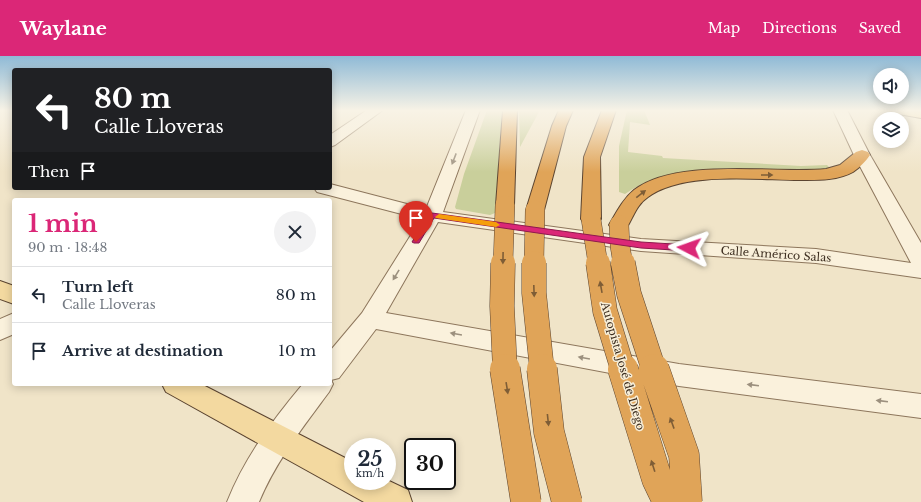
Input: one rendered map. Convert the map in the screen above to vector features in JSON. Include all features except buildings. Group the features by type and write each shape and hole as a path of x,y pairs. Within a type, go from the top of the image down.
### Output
{"highway":[{"path":"509,131 502,306 505,378 526,502"},
{"path":"558,131 535,210 534,300 549,432 567,502"},
{"name":"Autopista José de Diego","path":"601,131 592,157 591,219 605,311 658,479 668,502"},
{"path":"686,502 684,455 646,348 629,294 620,246 619,225 627,207 642,192 666,182 704,175 828,174 847,169 862,155"}],"main road":[{"path":"0,289 12,295"},
{"path":"180,386 344,474"},
{"path":"374,490 396,502"}],"street":[{"path":"332,141 346,131"},
{"path":"332,367 370,319 432,216 465,131"},
{"path":"850,131 921,261"},
{"name":"Calle Américo Salas","path":"331,190 432,216 641,245 816,256 921,270"},
{"path":"370,319 679,376 921,406"},
{"path":"0,331 12,323"},
{"path":"243,502 250,484 276,438 317,386"}],"green space":[{"path":"480,131 501,131 495,213 490,215 456,209 455,207 464,174"},
{"path":"520,131 529,131 520,147"},
{"path":"622,131 629,131 628,152 662,156 663,158 801,166 827,165 830,168 789,171 695,172 666,176 652,180 625,194 619,192 619,146"}],"slow traffic":[{"path":"439,217 496,225"}],"route":[{"path":"416,242 432,216 641,245 689,248"}]}
